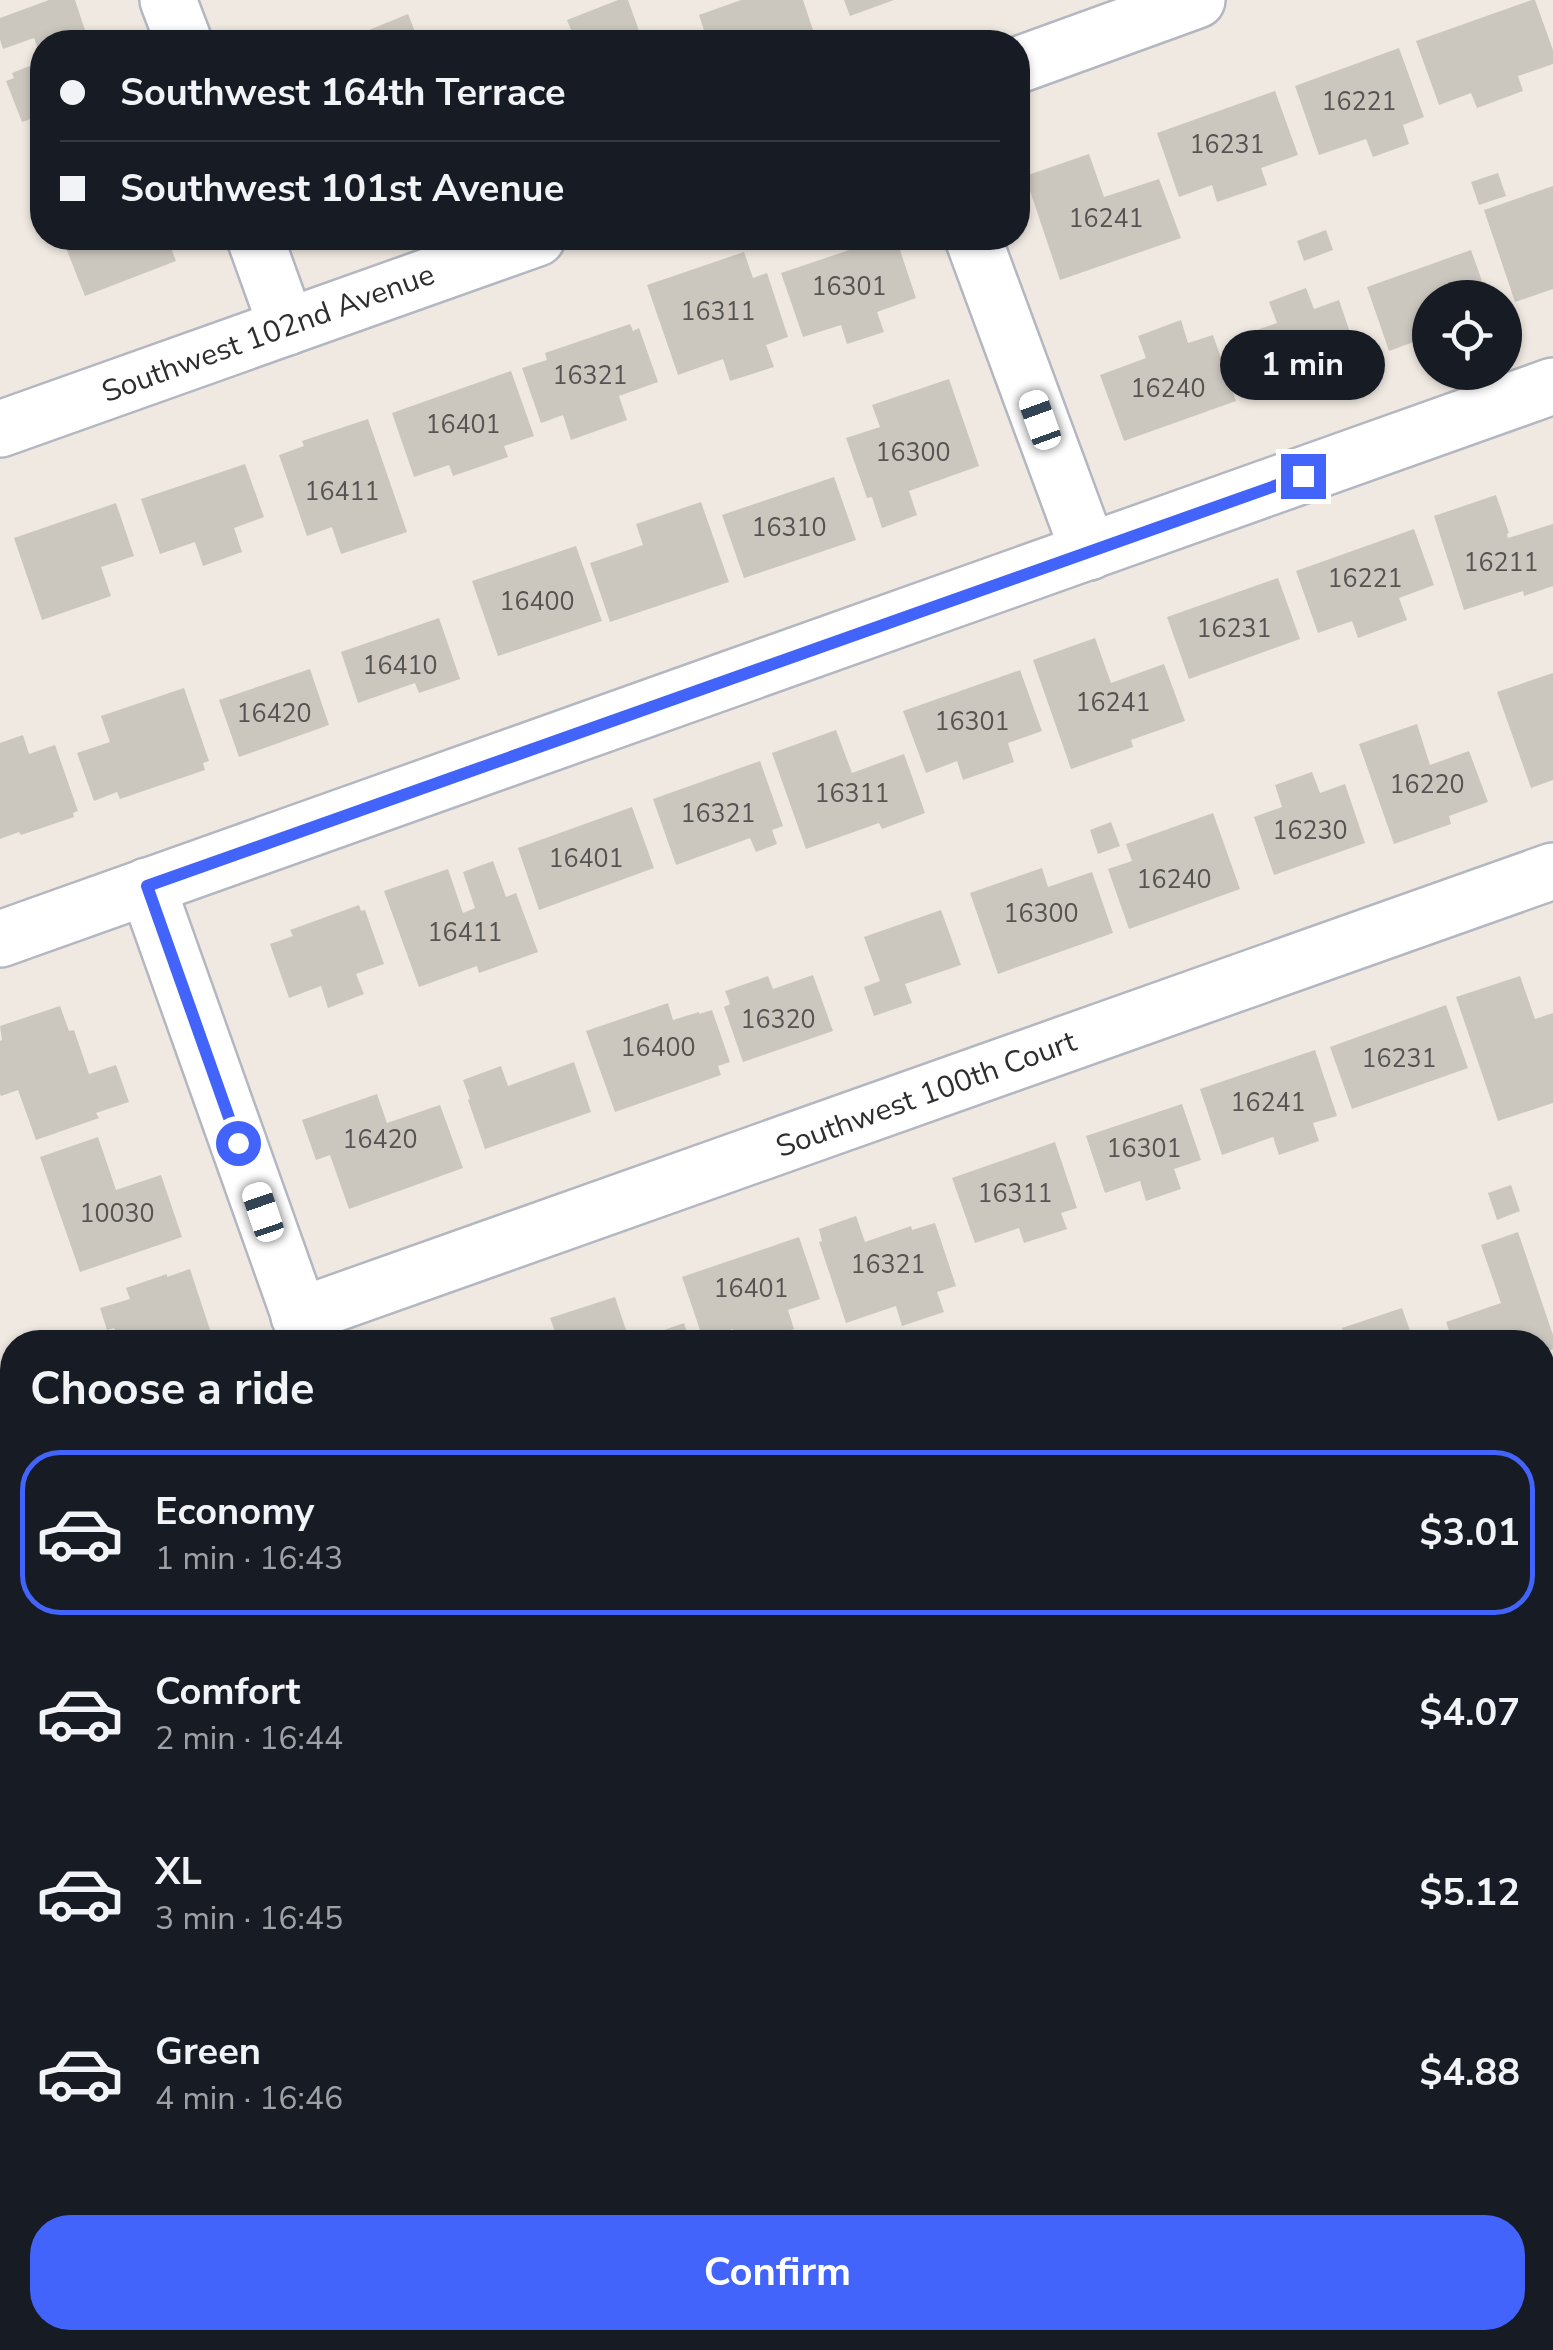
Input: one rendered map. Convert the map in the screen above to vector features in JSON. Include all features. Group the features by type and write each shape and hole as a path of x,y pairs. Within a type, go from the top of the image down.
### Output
{"street":[{"path":"168,0 179,30"},
{"path":"1030,61 1197,0"},
{"path":"260,250 288,326"},
{"name":"Southwest 102nd Avenue","path":"0,429 503,250"},
{"path":"978,250 1088,552"},
{"path":"0,940 1553,386"},
{"name":"Southwest 100th Court","path":"304,1329 1553,871"},
{"path":"147,886 304,1329"}],"building":[{"path":"49,0 75,0 85,30 30,30 30,39 3,49 0,18"},
{"path":"618,0 628,0 639,30 571,30 567,20"},
{"path":"741,0 803,0 813,30 704,30 699,15"},
{"path":"844,0 894,0 850,16"},
{"path":"1532,0 1553,50 1553,64 1518,76 1523,91 1477,108 1471,93 1439,105 1416,41"},
{"path":"408,14 414,30 369,30"},
{"path":"1399,48 1424,117 1403,125 1409,144 1373,157 1366,139 1319,155 1295,86"},
{"path":"30,66 30,119 22,122 6,81 14,78 12,73"},
{"path":"1275,91 1298,155 1261,168 1267,185 1217,202 1212,185 1179,197 1157,133"},
{"path":"1089,154 1104,197 1159,179 1181,238 1060,280 1030,191 1030,174"},
{"path":"1498,173 1506,196 1479,205 1471,182"},
{"path":"1553,186 1553,289 1522,300 1522,280 1508,280 1484,210"},
{"path":"1326,230 1333,250 1304,261 1297,241"},
{"path":"67,250 172,250 176,261 85,296"},
{"path":"849,250 900,250 916,298 877,312 884,332 847,344 841,325 803,337 781,273"},
{"path":"1471,250 1482,280 1412,280 1412,343 1389,351 1367,287"},
{"path":"744,252 753,278 767,273 788,337 766,345 774,367 730,381 723,359 678,375 647,285"},
{"path":"1306,288 1314,309 1339,300 1359,359 1291,383 1288,377 1266,385 1248,333 1277,323 1269,302"},
{"path":"1181,320 1188,343 1213,335 1236,401 1124,441 1100,375 1146,358 1138,336"},
{"path":"630,324 633,331 639,328 658,382 619,396 627,420 571,440 563,415 541,423 522,368 547,360 545,353"},
{"path":"511,371 534,436 504,446 508,457 453,476 449,465 414,477 392,413"},
{"path":"949,379 979,466 909,491 917,515 882,528 846,438 880,427 872,405"},
{"path":"368,419 407,532 341,554 332,527 307,536 279,455 304,446 302,441"},
{"path":"245,464 264,517 234,528 242,552 203,566 195,542 160,554 141,499"},
{"path":"834,477 856,540 744,578 722,515"},
{"path":"1496,495 1508,538 1553,524 1553,586 1464,610 1434,516"},
{"path":"701,502 729,582 610,622 590,563 643,545 636,524"},
{"path":"116,503 134,556 101,567 111,596 42,620 14,538"},
{"path":"1414,529 1434,585 1399,598 1407,620 1358,638 1352,621 1318,633 1296,571"},
{"path":"576,546 602,621 498,656 472,581"},
{"path":"1278,578 1300,639 1189,679 1167,617"},
{"path":"439,618 460,679 419,693 415,683 358,703 341,652"},
{"path":"1095,638 1111,683 1164,664 1185,721 1131,740 1133,747 1071,769 1033,660"},
{"path":"310,669 329,725 239,757 219,700"},
{"path":"1020,670 1042,731 1008,743 1014,762 963,780 957,761 926,773 903,711"},
{"path":"1553,673 1553,780 1531,788 1497,692"},
{"path":"184,688 209,761 203,763 205,770 120,799 117,792 94,801 77,753 110,742 101,716"},
{"path":"1417,724 1430,765 1469,751 1488,802 1449,816 1451,824 1394,844 1359,744"},
{"path":"836,730 852,773 904,754 925,813 882,829 879,823 806,849 772,753"},
{"path":"23,735 29,754 55,745 78,811 73,813 74,817 0,839 0,743"},
{"path":"760,761 783,826 772,830 777,844 756,852 750,838 676,865 653,799"},
{"path":"1312,772 1320,793 1345,784 1365,843 1274,875 1254,817 1282,807 1275,785"},
{"path":"632,807 654,868 539,910 518,848"},
{"path":"1213,813 1240,889 1129,929 1108,869 1132,861 1126,844"},
{"path":"1111,822 1120,846 1098,854 1090,830"},
{"path":"493,861 506,897 516,893 538,952 479,973 477,966 419,987 384,891 448,869 463,913 475,908 463,872"},
{"path":"1042,868 1048,887 1092,872 1113,933 998,974 970,893"},
{"path":"359,905 361,911 365,910 384,964 356,974 364,994 328,1008 321,986 289,998 270,944 293,936 290,930"},
{"path":"941,910 961,965 905,984 912,1003 874,1016 864,987 880,981 864,937"},
{"path":"813,975 833,1031 743,1062 724,1007 730,1004 725,991 768,976 773,989"},
{"path":"1520,976 1535,1019 1553,1013 1553,1103 1498,1121 1456,997"},
{"path":"668,1003 673,1020 712,1010 730,1062 718,1066 721,1075 615,1112 586,1031"},
{"path":"1446,1005 1468,1068 1352,1109 1330,1047"},
{"path":"60,1006 69,1031 74,1030 89,1074 116,1065 129,1102 96,1113 99,1118 36,1140 18,1090 0,1094 0,1026"},
{"path":"1315,1050 1337,1116 1313,1123 1319,1141 1279,1155 1273,1137 1222,1155 1200,1089"},
{"path":"574,1062 591,1112 485,1149 463,1080 501,1066 508,1086"},
{"path":"377,1094 387,1123 440,1105 463,1168 349,1209 330,1155 316,1160 302,1120"},
{"path":"1182,1104 1201,1160 1174,1169 1181,1189 1146,1201 1140,1181 1105,1193 1086,1136"},
{"path":"98,1137 116,1190 161,1175 182,1237 80,1272 40,1157"},
{"path":"1055,1142 1077,1208 1061,1213 1067,1229 1024,1243 1019,1228 975,1243 952,1178"},
{"path":"1511,1185 1520,1211 1497,1220 1488,1193"},
{"path":"856,1216 865,1242 911,1226 912,1230 935,1223 956,1286 937,1292 944,1312 902,1326 896,1306 846,1323 819,1242 819,1229"},
{"path":"1518,1232 1551,1330 1449,1330 1446,1322 1501,1303 1481,1245"},
{"path":"799,1237 820,1299 788,1310 794,1329 791,1330 700,1330 682,1277"},
{"path":"190,1269 210,1330 107,1330 100,1308 130,1299 126,1288"},
{"path":"615,1297 626,1330 554,1330 550,1318"},
{"path":"1402,1308 1410,1330 1343,1330"},
{"path":"684,1323 686,1330 664,1330"}],"route":[{"path":"238,1143 147,886 1303,476"}]}
